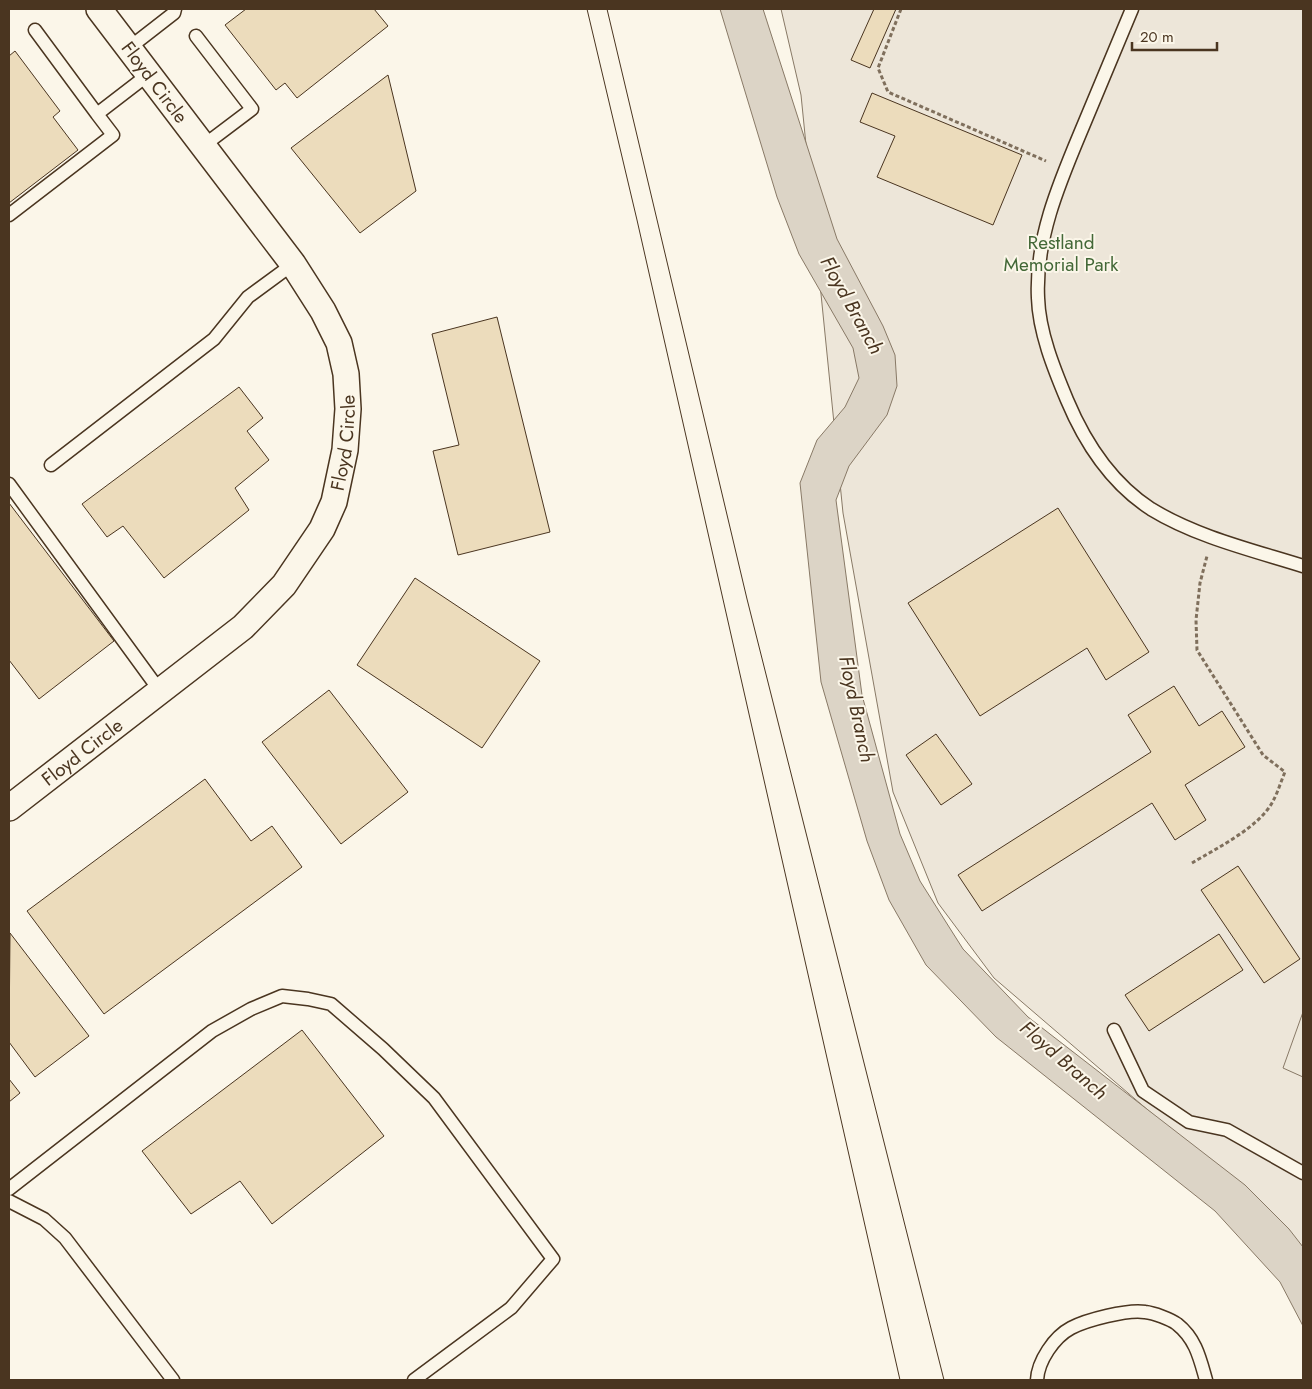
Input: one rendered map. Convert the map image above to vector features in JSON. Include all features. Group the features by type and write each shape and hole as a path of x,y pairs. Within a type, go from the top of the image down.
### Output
{"street":[{"name":"Floyd Circle","path":"9,808 243,627 284,585 322,530 334,502 345,450 348,409 346,374 339,343 323,311 293,264 98,9"}],"lane":[{"path":"129,48 174,13 175,9"},
{"path":"1132,9 1064,168 1045,232 1038,299 1045,337 1059,380 1075,419 1090,446 1108,470 1128,491 1151,508 1212,537 1303,566"},
{"path":"9,215 113,135 35,30"},
{"path":"196,36 252,109 203,146"},
{"path":"97,114 148,74"},
{"path":"52,465 214,340 248,297 293,264"},
{"path":"9,484 160,691"},
{"path":"9,1189 212,1031 252,1009 282,996 331,1004 383,1049 434,1098 553,1259 511,1308 414,1380"},
{"path":"1114,1030 1143,1091 1188,1122 1227,1130 1303,1173"},
{"path":"9,1201 44,1219 65,1238 173,1380"},
{"path":"1038,1380 1038,1368 1048,1352 1070,1328 1117,1314 1144,1312 1176,1324 1196,1344 1206,1380"}],"path":[{"path":"901,9 878,68 888,92 1064,168"},
{"path":"1192,863 1241,832 1259,818 1273,802 1285,772 1263,755 1197,650 1196,620 1200,583 1212,537"}],"green space":[{"name":"Restland Memorial Park","path":"781,9 1303,9 1303,1266 1262,1208 994,978 938,903 893,792 843,513 801,95"}],"shaded area":[{"path":"1303,1012 1303,1077 1283,1068"}],"water":[{"name":"Floyd Branch","path":"720,9 763,9 837,239 883,326 895,355 897,386 887,415 849,466 836,500 862,695 900,834 920,881 963,949 1028,1017 1245,1185 1289,1229 1303,1247 1303,1326 1280,1282 1215,1211 996,1037 926,965 889,900 867,841 821,682 800,483 817,440 845,407 859,378 853,348 799,254 777,197"}],"building":[{"path":"246,9 374,9 388,26 297,98 285,83 276,90 225,25"},
{"path":"874,9 896,9 870,68 851,60"},
{"path":"15,51 60,111 53,117 78,150 9,203 9,56"},
{"path":"388,75 416,191 360,233 291,148"},
{"path":"872,93 1022,155 993,225 877,177 895,136 860,122"},
{"path":"497,317 550,532 458,555 433,451 459,445 432,334"},
{"path":"239,387 263,418 247,431 269,460 235,488 249,510 164,578 123,526 107,537 82,504"},
{"path":"9,503 114,641 39,699 9,660"},
{"path":"1058,508 1149,652 1106,680 1087,648 980,716 908,603"},
{"path":"415,578 540,661 482,748 357,665"},
{"path":"1174,686 1199,726 1222,711 1245,747 1185,785 1206,820 1175,840 1152,803 982,911 958,875 1151,752 1128,715"},
{"path":"329,690 408,792 341,844 262,742"},
{"path":"936,734 972,784 941,805 906,755"},
{"path":"205,779 251,841 272,826 302,867 104,1014 27,911"},
{"path":"1238,866 1300,959 1264,983 1201,890"},
{"path":"10,933 89,1036 35,1077 9,1042"},
{"path":"1219,934 1243,970 1149,1031 1125,995"},
{"path":"302,1030 384,1136 272,1224 240,1181 191,1214 142,1151"},
{"path":"9,1079 20,1093 9,1102"}],"tram line":[{"path":"587,9 637,220 900,1380"},
{"path":"607,9 747,599 944,1380"}]}
